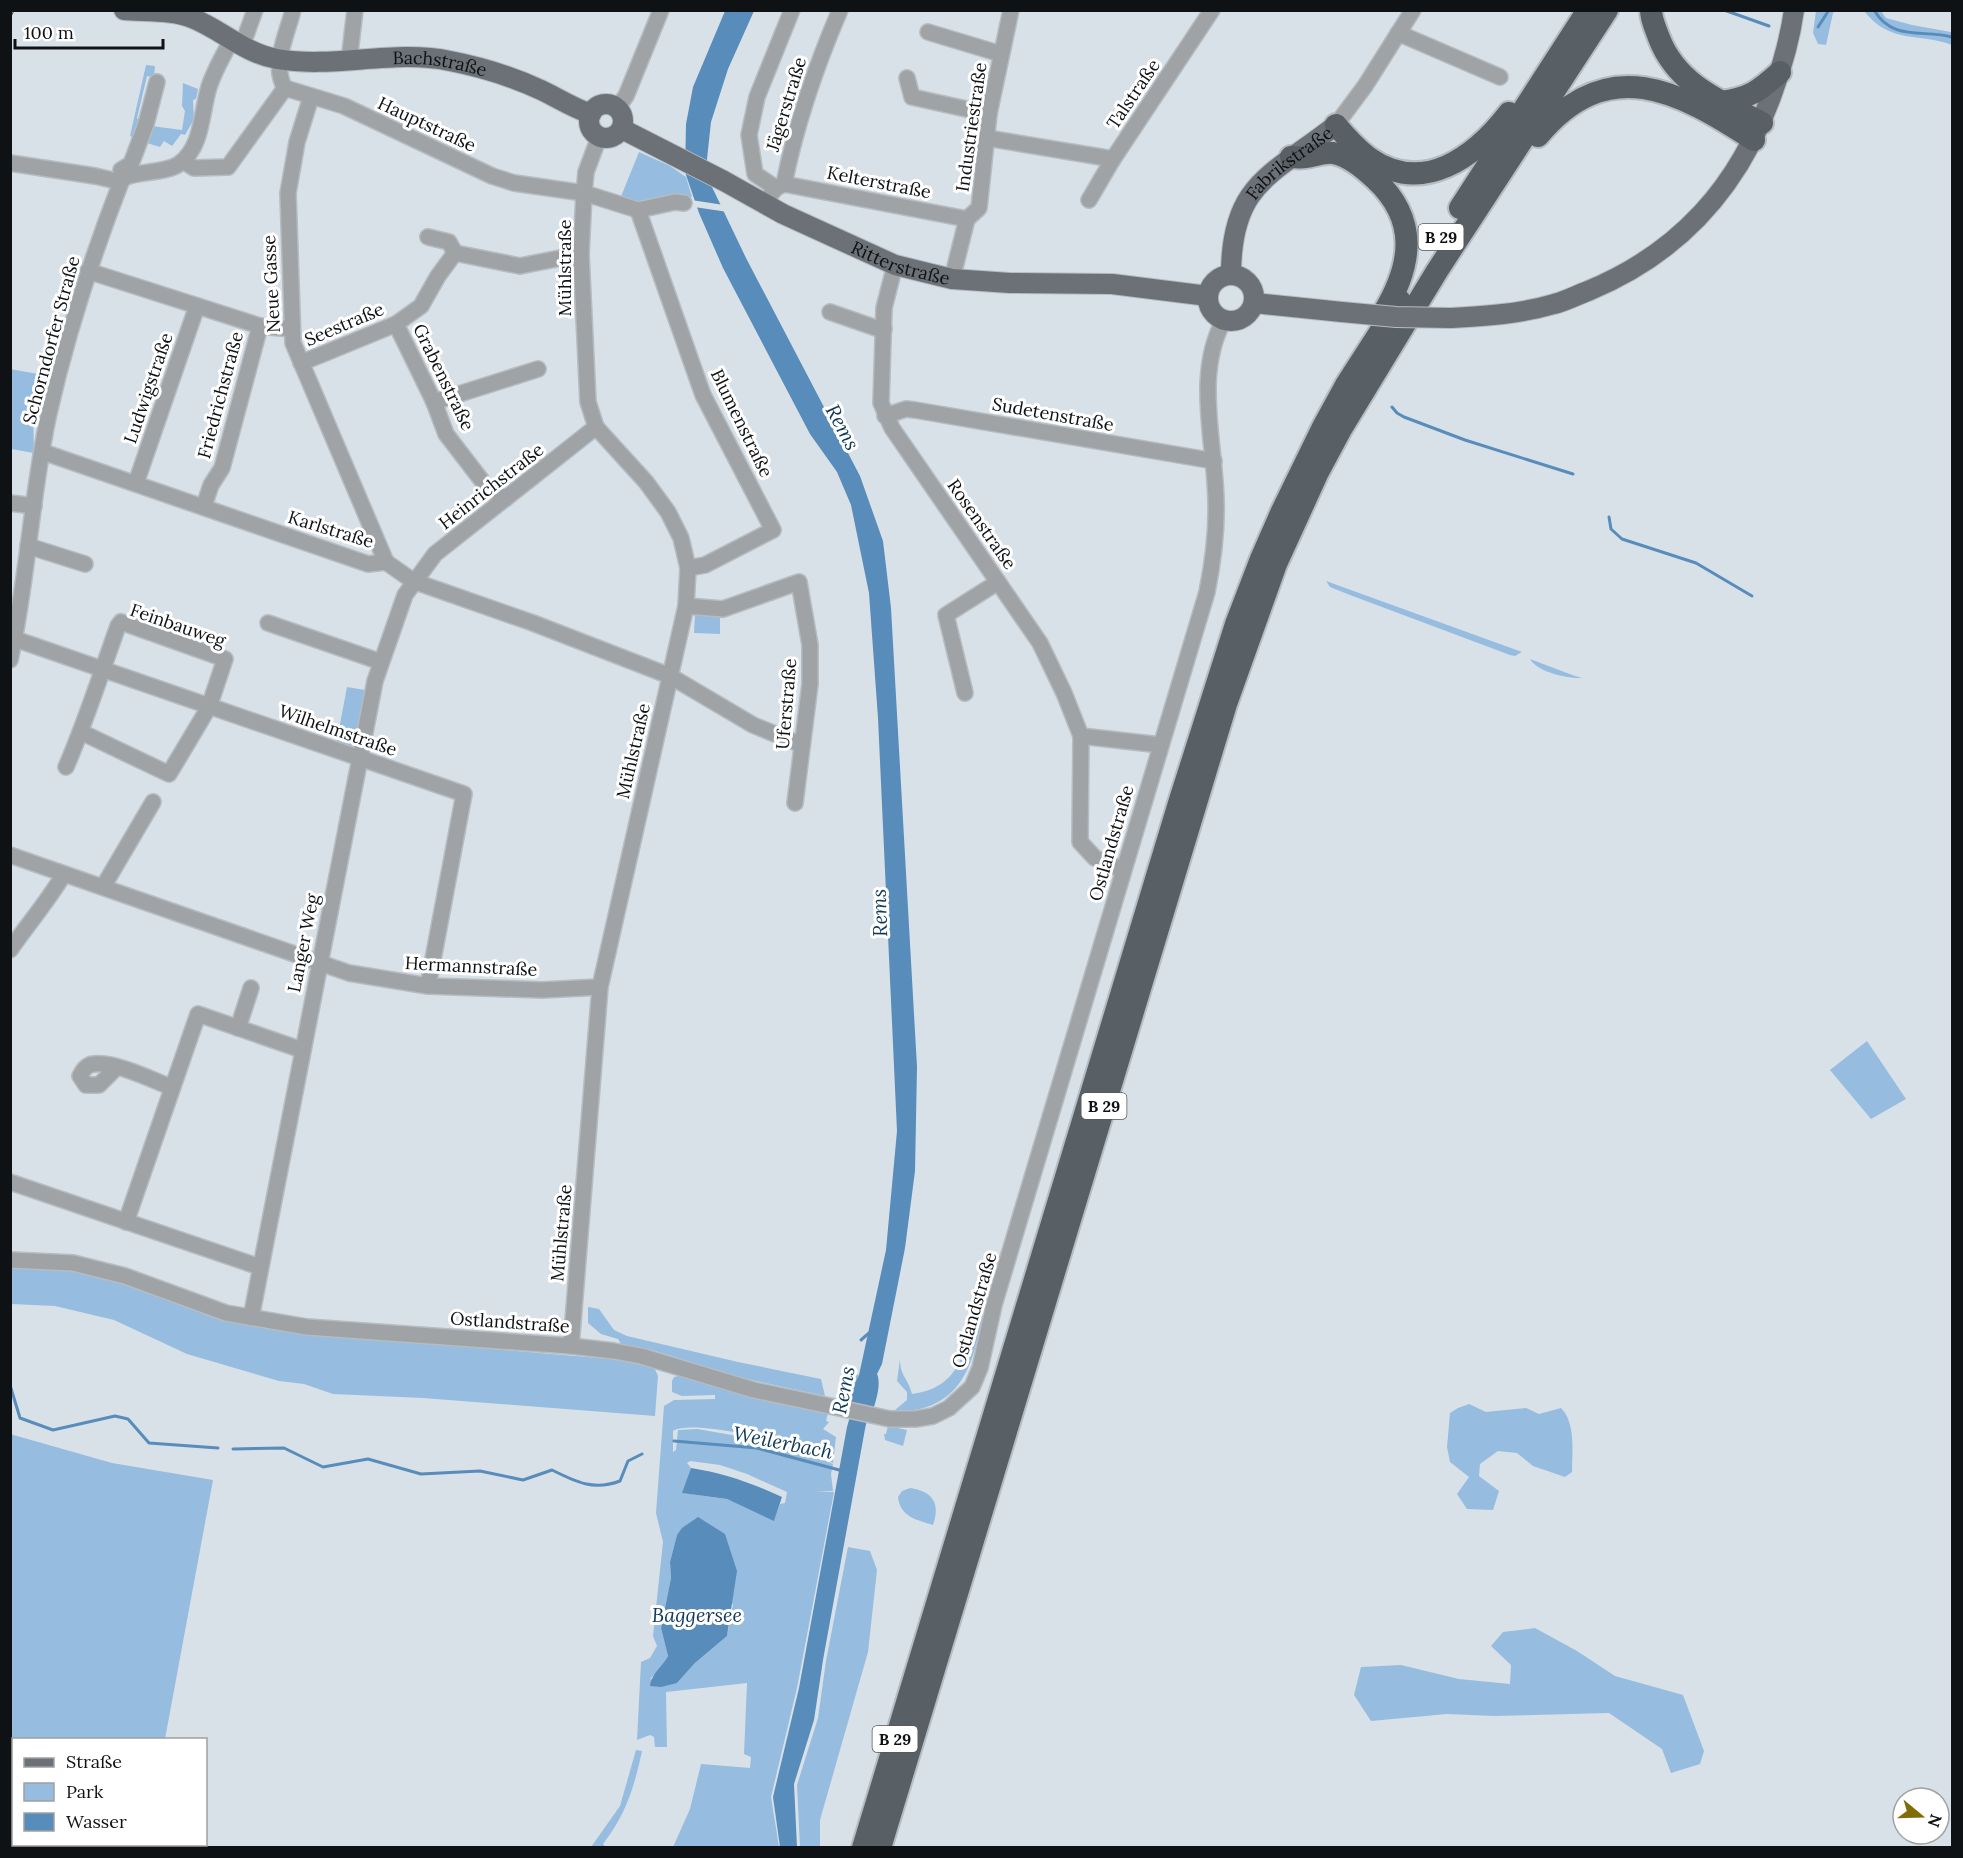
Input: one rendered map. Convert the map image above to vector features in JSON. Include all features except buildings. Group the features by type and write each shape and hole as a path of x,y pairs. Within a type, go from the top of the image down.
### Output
{"highway":[{"name":"B 29","path":"863,1848 1211,699 1261,559 1304,465 1346,385 1588,10"},
{"name":"B 29","path":"880,1848 1223,715 1252,628 1284,545 1341,429 1431,281 1607,10"},
{"path":"1651,10 1665,52 1677,70 1696,87 1721,102 1758,131"},
{"path":"1721,102 1743,99 1780,72"},
{"path":"1515,153 1531,144 1548,125 1580,100 1599,92 1621,87 1646,87 1667,92 1758,131"},
{"path":"1330,130 1383,166 1402,173 1426,173 1445,168 1466,156 1493,130 1522,94 1537,89"},
{"path":"1330,130 1348,158 1383,186 1392,198 1404,222 1408,248 1397,288 1350,367 1346,385"},
{"path":"1292,157 1331,153 1348,158"}],"main road":[{"path":"124,10 191,14"},
{"path":"1254,303 1395,317 1451,318 1514,314 1556,304 1608,283 1659,253 1706,210 1735,173 1758,131 1780,72 1794,10"},
{"name":"Bachstraße","path":"191,14 237,44 266,56 305,62 406,57 449,61 494,72 541,90 578,110 591,114"},
{"path":"602,104 617,108 623,117 622,129 610,138 599,137 590,124 591,114 602,104"},
{"name":"Ritterstraße","path":"622,129 724,181 775,192 895,265 952,279 1010,283 1112,284 1208,296"},
{"name":"Fabrikstraße","path":"1231,275 1231,246 1244,204 1273,170 1330,130"},
{"path":"1231,275 1249,283 1254,303 1248,314 1242,318 1224,320 1210,308 1208,296 1213,284 1224,276 1231,275"}],"street":[{"path":"10,163 123,180 140,172 166,170 183,161 199,133 208,88 215,69 237,44 255,10"},
{"path":"183,161 194,168 228,167 285,88 279,78 279,59 292,10"},
{"path":"349,61 355,10"},
{"path":"617,108 626,96 661,10"},
{"path":"775,192 756,174 749,135 757,98 792,10"},
{"name":"Jägerstraße","path":"775,192 826,43 840,10"},
{"name":"Industriestraße","path":"952,279 967,219 979,208 989,114 1011,10"},
{"name":"Talstraße","path":"1089,200 1113,159 1212,10"},
{"name":"Fabrikstraße","path":"1330,130 1365,86 1413,10"},
{"path":"928,32 1001,54"},
{"path":"1398,33 1500,77"},
{"path":"907,78 912,97 989,114"},
{"name":"Schorndorfer Straße","path":"10,660 21,610 34,506 56,384 88,271 123,180 121,170 131,164 146,124 157,82"},
{"name":"Hauptstraße","path":"285,88 311,98 344,106 492,176 514,183 584,193 638,210"},
{"name":"Neue Gasse","path":"311,98 297,142 288,193 293,343 386,562"},
{"path":"584,193 586,172 599,137"},
{"path":"987,138 1113,159"},
{"name":"Kelterstraße","path":"775,192 967,219"},
{"name":"Mühlstraße","path":"571,1346 600,987 686,606 688,568 681,538 668,512 646,482 597,427 588,402 581,254 584,193"},
{"path":"638,210 684,202"},
{"name":"Blumenstraße","path":"638,210 703,395 773,530 705,565 688,568"},
{"path":"428,237 449,242 455,253 520,266 581,254"},
{"name":"Seestraße","path":"301,363 396,324 421,306 438,276 455,253"},
{"name":"Rosenstraße","path":"895,265 884,308 881,403 885,416 891,428 1040,643 1081,736 1080,842 1095,858 1123,870"},
{"name":"Seestraße","path":"88,271 260,326 292,329"},
{"name":"Ludwigstraße","path":"136,483 197,306"},
{"path":"830,312 876,328 884,328"},
{"name":"Ostlandstraße","path":"10,1260 73,1263 125,1276 197,1304 251,1318 307,1328 614,1351 641,1356 754,1390 890,1419 915,1419 941,1412 958,1402 972,1387 983,1358 994,1305 1199,621 1211,574 1216,514 1208,390 1210,357 1224,320"},
{"name":"Grabenstraße","path":"396,324 434,402 446,434 486,486 505,499"},
{"name":"Friedrichstraße","path":"204,506 211,485 222,468 260,326"},
{"path":"434,402 538,369"},
{"name":"Sudetenstraße","path":"885,416 906,409 915,410 1214,461"},
{"name":"Heinrichstraße","path":"413,581 435,554 597,427"},
{"name":"Karlstraße","path":"43,452 368,564 386,562 413,581 533,623 670,676 753,725 802,745"},
{"path":"10,502 34,506"},
{"path":"28,546 85,564"},
{"name":"Langer Weg","path":"251,1318 375,681 398,612 413,581"},
{"name":"Uferstraße","path":"686,606 723,609 799,582 810,645 810,684 795,803"},
{"path":"965,693 946,615 998,582"},
{"name":"Feinbauweg","path":"102,669 121,622 225,659 209,707"},
{"path":"268,623 381,662"},
{"name":"Wilhelmstraße","path":"15,639 464,794 428,986"},
{"path":"66,767 81,732 102,669"},
{"path":"81,732 169,774 209,707"},
{"path":"1081,736 1161,745"},
{"path":"103,887 153,802"},
{"name":"Hermannstraße","path":"10,855 349,973 428,986 542,990 600,987"},
{"path":"10,950 51,897 64,874"},
{"path":"238,1028 251,988"},
{"path":"126,1222 198,1014 302,1050"},
{"path":"117,1067 171,1087"},
{"path":"11,1182 260,1267"}],"green space":[{"path":"1816,11 1835,11 1826,45 1818,44 1813,33"},
{"path":"1864,11 1881,11 1886,18 1951,32 1952,45 1905,36 1884,29"},
{"path":"146,65 155,66 154,77 147,76 137,118 144,125 182,130 185,111 182,106 183,83 198,89 196,99 193,100 194,119 185,135 181,134 172,146 164,141 160,147 130,136"},
{"path":"639,152 670,166 686,177 692,197 636,206 620,199"},
{"path":"10,369 49,376 33,413 34,453 11,449"},
{"path":"1326,581 1522,652 1515,656 1510,655 1330,587"},
{"path":"695,614 720,615 720,634 694,633"},
{"path":"1530,659 1582,678 1553,674 1539,668"},
{"path":"347,687 365,690 354,748 336,745"},
{"path":"1867,1041 1906,1099 1871,1119 1830,1070"},
{"path":"11,1267 51,1267 95,1274 296,1332 610,1359 654,1367 658,1376 655,1416 423,1398 333,1394 304,1384 279,1381 187,1354 114,1320 55,1306 11,1304"},
{"path":"588,1307 599,1309 614,1330 627,1336 821,1379 825,1396 738,1377 652,1350 621,1344 618,1339 601,1334 588,1323"},
{"path":"976,1311 983,1313 983,1317 973,1356 962,1379 954,1389 944,1398 927,1407 909,1411 895,1410 907,1400 907,1392 897,1381 900,1359 901,1369 912,1394 940,1385 957,1367"},
{"path":"853,1373 859,1375 850,1398 846,1384"},
{"path":"682,1375 828,1413 826,1421 829,1422 823,1429 836,1437 833,1463 818,1458 833,1464 831,1474 833,1491 815,1492 834,1492 797,1688 771,1797 779,1847 673,1847 690,1809 701,1764 750,1768 751,1757 744,1754 747,1683 666,1692 667,1747 655,1747 654,1737 650,1735 637,1740 641,1662 650,1658 657,1646 653,1636 663,1542 656,1513 664,1406 674,1400 715,1399 715,1395 682,1396 672,1392 674,1377","holes":["690,1428 716,1429 761,1439 783,1449 809,1456 785,1451 761,1440 697,1429 678,1430 676,1450 673,1452 673,1431 680,1429","690,1461 720,1465 787,1492 785,1503 780,1504 774,1520 727,1499 683,1493 691,1468 687,1463","677,1535 733,1605 727,1636 695,1663 677,1683 650,1679 664,1665 668,1656 661,1628 671,1578 670,1562"]},
{"path":"1469,1404 1486,1412 1526,1408 1539,1414 1561,1408 1566,1414 1571,1430 1572,1472 1565,1477 1533,1466 1517,1453 1498,1451 1480,1464 1479,1476 1499,1491 1493,1510 1467,1509 1457,1494 1469,1477 1450,1462 1447,1447 1450,1413"},
{"path":"888,1426 907,1430 903,1446 885,1440 884,1434"},
{"path":"10,1434 112,1463 213,1480 165,1738 12,1738 12,1846 145,1847 11,1847"},
{"path":"910,1488 924,1492 933,1499 936,1510 933,1525 910,1517 902,1509 898,1497 902,1491"},
{"path":"848,1547 870,1551 877,1570 868,1652 820,1820 820,1847 800,1847 797,1785 818,1718 826,1661"},
{"path":"1535,1628 1577,1651 1615,1676 1683,1695 1704,1751 1700,1764 1671,1773 1662,1749 1609,1713 1494,1716 1447,1714 1371,1721 1354,1695 1361,1667 1401,1665 1459,1679 1510,1684 1511,1665 1491,1646 1503,1632"},
{"path":"636,1750 642,1751 636,1777 618,1822 603,1844 606,1847 591,1847 620,1806"}],"water":[{"path":"725,11 754,11 728,69 711,122 707,159 712,187 746,258 860,476 883,541 891,608 917,1067 915,1171 905,1248 882,1364 877,1374 879,1382 877,1395 874,1407 869,1410 865,1429 814,1720 794,1784 797,1847 780,1847 773,1797 799,1688 847,1427 853,1406 850,1403 851,1392 859,1375 886,1250 897,1131 878,718 869,593 851,505 837,472 810,434 723,268 699,213 685,172 686,124 693,87"},
{"path":"691,1468 737,1479 782,1497 774,1521 727,1499 682,1493"},
{"name":"Baggersee","path":"698,1517 725,1534 737,1571 727,1636 695,1663 677,1683 661,1687 650,1686 668,1656 661,1628 671,1578 670,1562 677,1535 682,1528"}],"pier":[{"path":"691,200 724,205 728,212 694,207"}],"waterway":[{"path":"1724,10 1769,26"},
{"path":"1818,27 1829,10"},
{"path":"1874,10 1890,27 1909,32 1952,37"},
{"path":"1392,407 1404,417 1465,440 1573,474"},
{"path":"1609,517 1611,529 1622,539 1696,563 1752,596"},
{"path":"861,1340 869,1333"},
{"name":"Weilerbach","path":"10,1385 20,1418 53,1430 115,1416 128,1419 149,1443 218,1448"},
{"name":"Weilerbach","path":"674,1441 757,1448 843,1471"},
{"path":"233,1449 284,1448 323,1467 368,1459 421,1474 480,1471 523,1480 552,1470 585,1484 593,1485 620,1481 628,1461 642,1454"}],"railway":[{"path":"10,14 12,10"}],"water label":[{"name":"Rems","path":"843,427"},
{"name":"Rems","path":"879,913"},
{"name":"Rems","path":"843,1390"}]}
